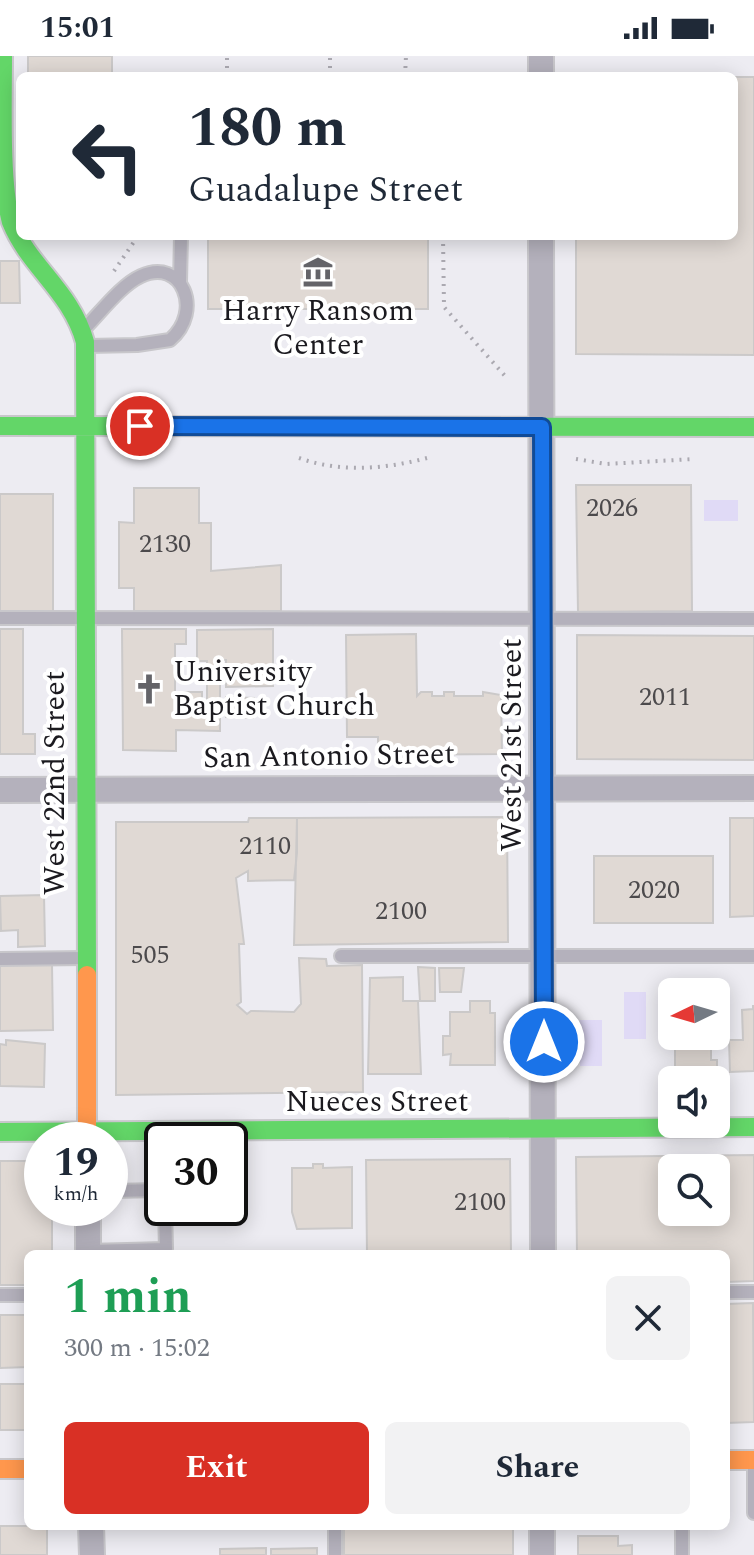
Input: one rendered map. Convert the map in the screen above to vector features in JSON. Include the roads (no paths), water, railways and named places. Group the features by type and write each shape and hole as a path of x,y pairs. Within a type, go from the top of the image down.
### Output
{"street":[{"path":"3,56 7,209 16,229"},
{"path":"23,240 56,283 84,338"},
{"name":"West 21st Street","path":"541,240 543,1250"},
{"name":"West 22nd Street","path":"84,338 87,1122"},
{"path":"0,426 754,427"},
{"name":"San Antonio Street","path":"0,790 544,786 754,788"},
{"name":"Nueces Street","path":"128,1135 754,1127"},
{"name":"Nueces Street","path":"0,1132 24,1133"},
{"path":"88,1226 88,1250"},
{"path":"730,1460 754,1460"},
{"path":"0,1469 24,1469"},
{"path":"91,1530 92,1555"},
{"path":"542,1530 542,1555"}],"lane":[{"path":"84,338 137,345 170,340 187,320 188,300 180,282 181,240"},
{"path":"84,338 141,276 167,274 180,282"},
{"path":"0,618 754,619"},
{"path":"341,956 754,956"},
{"path":"0,959 88,958"},
{"path":"140,1250 166,1249 165,1226"},
{"path":"730,1292 754,1292"},
{"path":"0,1295 24,1295"},
{"path":"754,1460 754,1513"},
{"path":"335,1530 335,1555"},
{"path":"682,1530 682,1555"}],"place":[{"name":"Harry Ransom Center","path":"318,272"},
{"name":"University Baptist Church","path":"149,689"}]}
